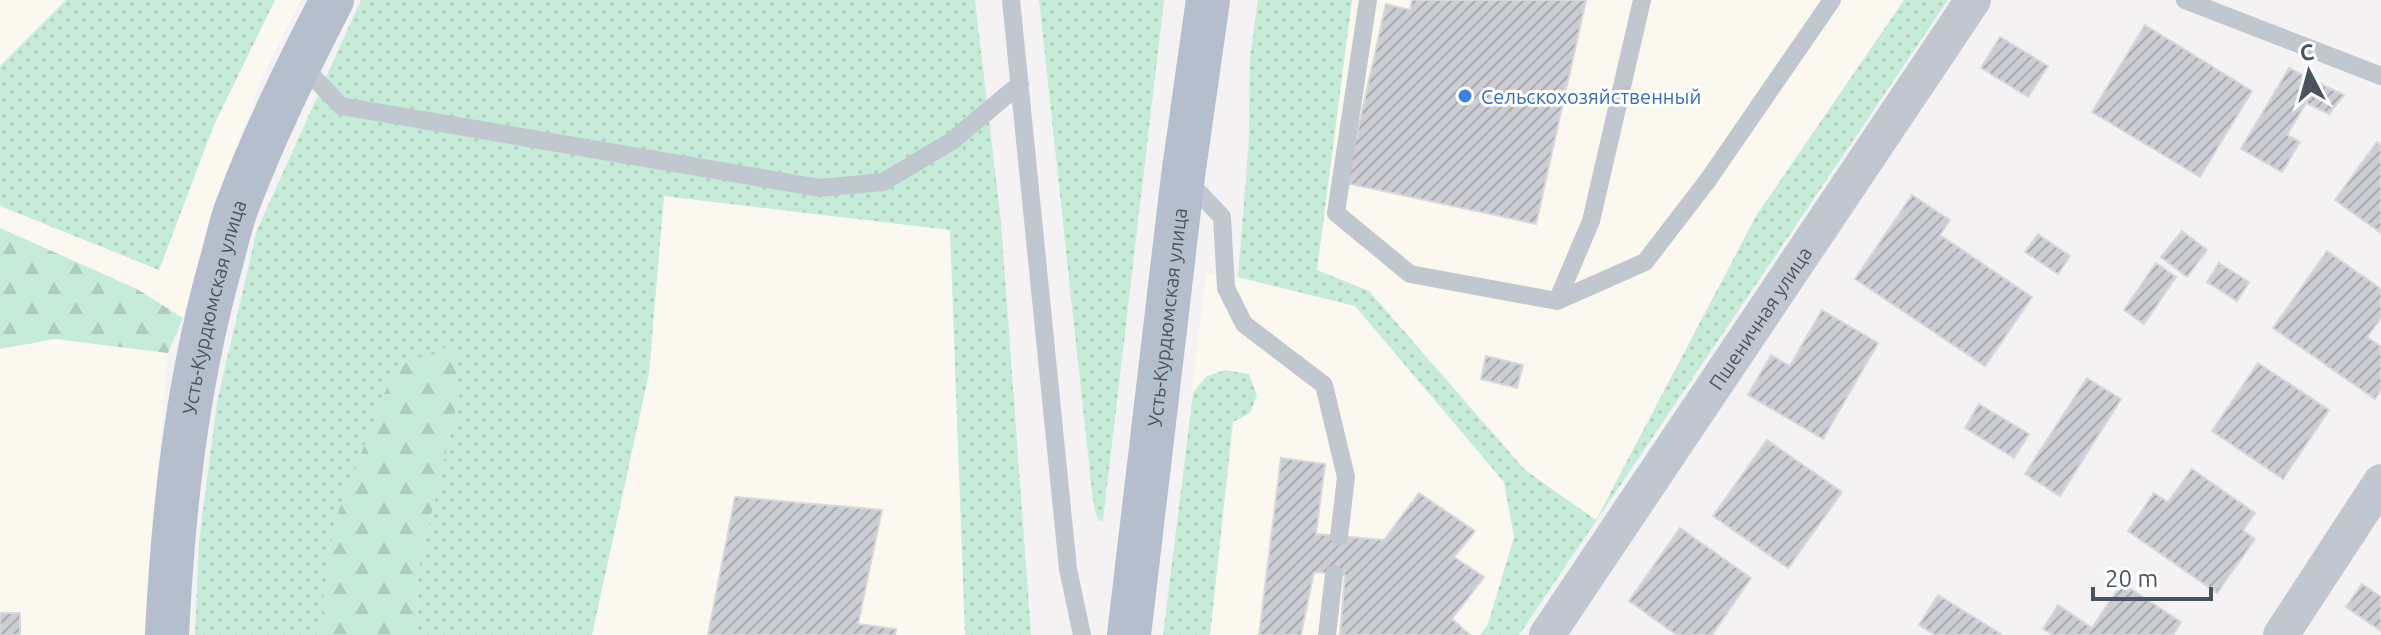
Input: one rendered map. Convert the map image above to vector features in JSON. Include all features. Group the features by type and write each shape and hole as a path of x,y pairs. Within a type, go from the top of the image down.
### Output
{"main road":[{"name":"Усть-Курдюмская улица","path":"167,635 171,543 189,397 208,312 237,207 283,92 332,0"},
{"name":"Усть-Курдюмская улица","path":"1129,635 1183,176 1208,0"}],"street":[{"name":"Пшеничная улица","path":"1547,635 1973,0"},
{"path":"2281,635 2381,482"}],"lane":[{"path":"1011,0 1068,569 1082,635"},
{"path":"1368,0 1336,213 1410,274 1557,301 1645,262 1708,180 1832,0"},
{"path":"1557,301 1591,221 1642,0"},
{"path":"2185,0 2381,76"},
{"path":"300,63 341,106 820,188 883,182 952,141 1020,84"},
{"path":"1183,176 1222,217 1226,288 1244,324 1324,385 1346,477 1339,537"},
{"path":"1327,635 1334,574"}],"shaded area":[{"path":"0,0 301,0 262,77 215,203 183,318 137,289 0,228"},
{"path":"1352,0 1904,0 1756,216 1596,520 1525,470 1369,291 1317,270"},
{"path":"663,196 950,230 965,635 592,635 649,374"},
{"path":"1206,274 1238,277 1355,306 1504,482 1514,537 1488,624 1480,635 1163,635"},
{"path":"55,339 168,353 144,635 0,635 0,349"}],"green space":[{"path":"66,0 275,0 214,125 159,270 0,206 0,66"},
{"path":"361,0 975,0 1001,222 1031,635 965,635 950,230 664,196 649,373 592,635 417,635 418,570 459,396 334,523 319,635 195,635 199,542 217,402 257,230"},
{"path":"1039,0 1164,0 1103,521 1098,520 1093,501"},
{"path":"1258,0 1352,0 1317,270 1369,291 1525,470 1596,520 1756,216 1904,0 1948,0 1519,635 1480,635 1488,624 1514,537 1504,482 1355,306 1238,277 1249,139 1250,57"},
{"path":"0,228 137,289 183,318 168,353 55,339 0,349"},
{"path":"452,345 459,396 418,570 417,635 319,635 334,523 395,367"},
{"path":"1225,370 1249,374 1257,395 1250,413 1233,422 1210,635 1163,635 1193,392 1207,376"}],"building":[{"name":"Сельскохозяйственный","path":"1412,0 1586,0 1536,224 1346,183 1386,4 1410,10"},
{"path":"2145,25 2252,91 2200,177 2092,112"},
{"path":"2000,37 2048,66 2028,97 1981,68"},
{"path":"2289,68 2344,95 2329,114 2306,103 2287,135 2300,142 2282,172 2241,149"},
{"path":"2377,142 2381,145 2381,233 2335,200"},
{"path":"1912,195 1950,220 1940,235 2032,297 1985,366 1855,279"},
{"path":"2182,231 2207,250 2187,277 2161,257"},
{"path":"2038,234 2070,256 2058,274 2025,252"},
{"path":"2327,251 2381,289 2381,318 2367,337 2381,347 2381,390 2375,399 2273,328"},
{"path":"2156,263 2176,277 2144,324 2124,310"},
{"path":"2219,263 2249,282 2237,301 2207,282"},
{"path":"1822,310 1878,343 1823,439 1748,395 1771,355 1790,366"},
{"path":"1486,356 1523,365 1517,388 1481,379"},
{"path":"2258,363 2329,410 2283,479 2212,431"},
{"path":"2087,378 2121,399 2060,496 2025,474"},
{"path":"1979,404 2029,434 2014,458 1965,428"},
{"path":"1767,440 1842,492 1788,568 1713,516"},
{"path":"1281,458 1325,464 1316,534 1384,540 1419,493 1475,531 1454,557 1484,577 1452,619 1470,635 1340,635 1345,575 1314,572 1301,635 1259,635"},
{"path":"2192,469 2255,513 2243,530 2255,539 2217,593 2128,531 2154,493 2168,502"},
{"path":"735,497 882,510 858,624 896,629 895,635 708,635"},
{"path":"1680,528 1751,578 1712,635 1677,635 1629,601"},
{"path":"2122,583 2181,622 2173,635 2053,635 2043,629 2058,605 2092,628"},
{"path":"2362,584 2381,597 2381,631 2346,607"},
{"path":"1938,595 2001,635 1935,635 1919,625"},
{"path":"0,613 20,613 20,635 0,635"}],"place":[{"name":"Сельскохозяйственный","path":"1465,96"}]}
